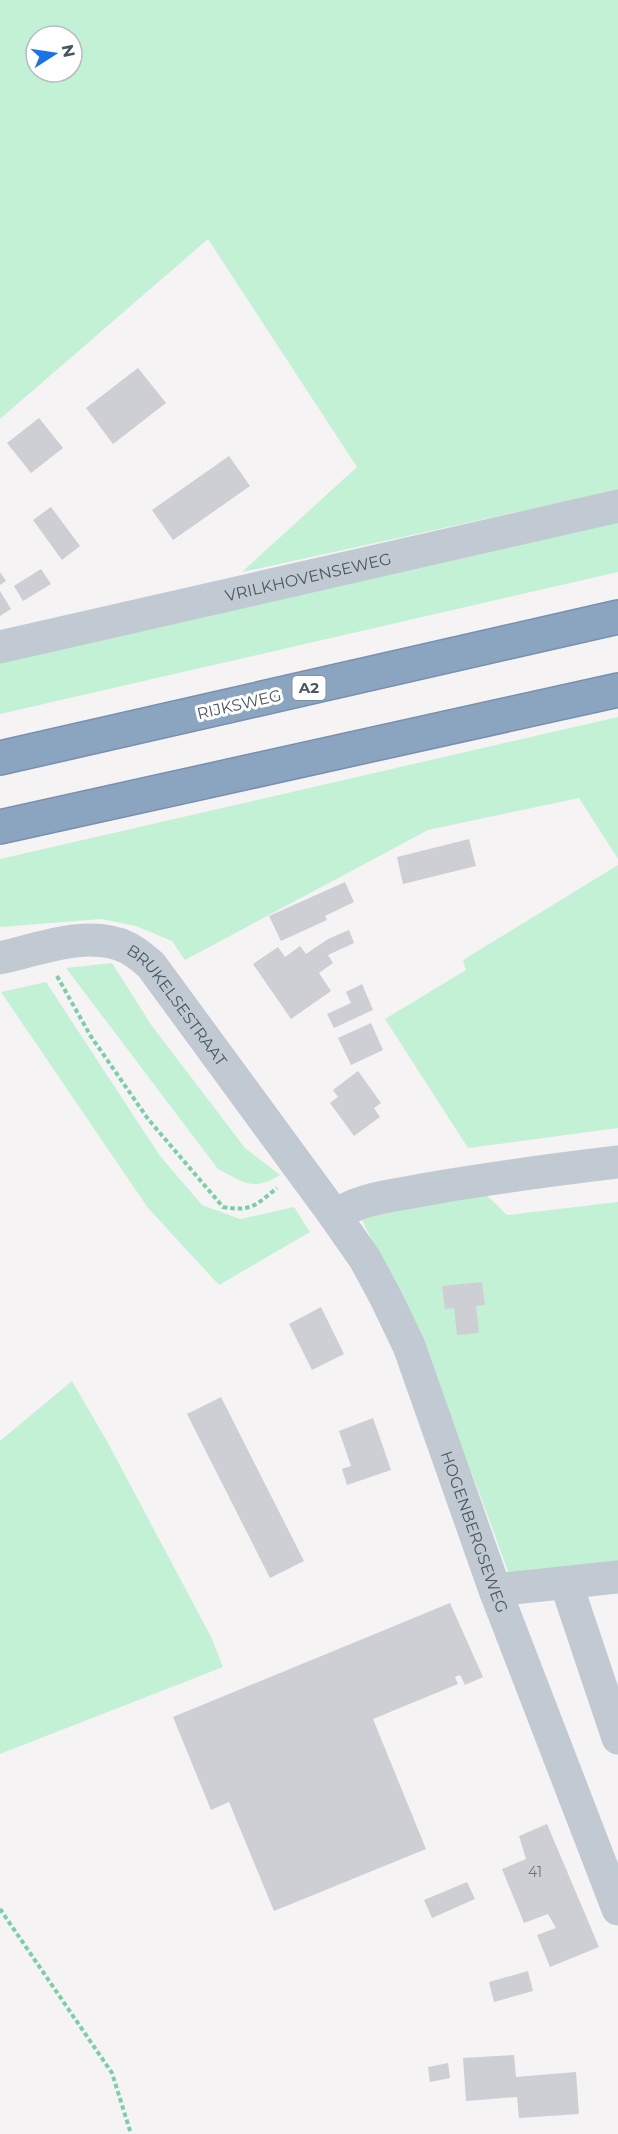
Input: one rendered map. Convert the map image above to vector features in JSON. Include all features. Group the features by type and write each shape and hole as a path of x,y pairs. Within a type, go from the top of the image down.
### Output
{"highway":[{"name":"RIJKSWEG","path":"0,758 618,617"},
{"path":"0,826 618,690"}],"street":[{"name":"VRILKHOVENSEWEG","path":"0,647 618,506"},
{"name":"BRUKELSESTRAAT","path":"0,958 80,940 105,941 129,948 151,965 302,1169"},
{"path":"335,1216 348,1206 421,1191 501,1176 618,1162"},
{"name":"HOGENBERGSEWEG","path":"302,1169 365,1259 409,1346 495,1590 618,1910"},
{"path":"495,1590 618,1577"},
{"path":"566,1583 618,1738"}],"path":[{"path":"55,973 90,1035 148,1119 223,1207 238,1210 252,1208 302,1169"},
{"path":"0,1909 112,2073 131,2134"}],"green space":[{"path":"0,0 618,0 618,490 242,572 357,467 208,239 0,419"},
{"path":"618,522 618,572 0,714 0,656"},
{"path":"618,717 618,859 579,798 428,830 185,960 172,941 136,926 101,919 0,927 0,859"},
{"path":"618,865 618,1128 468,1148 385,1019 466,970 463,960"},
{"path":"112,963 152,1026 245,1148 280,1175 255,1184 241,1181 218,1169 66,968"},
{"path":"46,982 160,1156 202,1205 240,1219 294,1207 310,1232 219,1285 148,1208 1,992"},
{"path":"479,1188 507,1215 618,1202 618,1562 510,1577 440,1393 381,1258 359,1214"},
{"path":"72,1381 109,1445 211,1637 223,1667 0,1754 0,1441"}],"building":[{"path":"138,368 166,403 113,444 86,408"},
{"path":"39,418 63,448 31,473 7,443"},
{"path":"229,456 250,486 173,540 152,510"},
{"path":"51,507 80,546 62,560 33,520"},
{"path":"41,569 51,584 23,601 14,586"},
{"path":"0,572 6,581 0,585"},
{"path":"0,591 11,609 0,616"},
{"path":"469,839 476,866 403,884 397,857"},
{"path":"345,882 354,902 325,916 327,920 281,941 269,916"},
{"path":"349,930 354,943 328,955 333,963 319,973 331,991 291,1019 253,964 278,947 285,957 300,946 306,954 328,939"},
{"path":"362,984 373,1010 334,1028 327,1014 351,1003 346,992"},
{"path":"371,1023 383,1050 351,1065 338,1038"},
{"path":"358,1071 381,1103 374,1108 380,1117 354,1136 330,1103 338,1097 333,1090"},
{"path":"482,1282 485,1305 476,1306 479,1333 457,1335 454,1308 445,1309 442,1286"},
{"path":"321,1307 344,1354 312,1370 289,1324"},
{"path":"221,1397 304,1561 270,1578 187,1414"},
{"path":"373,1418 391,1470 347,1485 342,1469 351,1466 339,1431"},
{"path":"450,1603 483,1677 465,1685 460,1675 455,1677 458,1684 373,1719 426,1849 274,1911 229,1802 211,1810 173,1717"},
{"path":"547,1824 599,1947 550,1967 537,1935 556,1928 548,1914 524,1923 502,1869 526,1859 519,1836"},
{"path":"467,1882 475,1899 432,1918 424,1900"},
{"path":"528,1971 533,1991 494,2002 489,1982"},
{"path":"514,2055 516,2077 576,2072 579,2114 519,2118 517,2097 466,2101 463,2058"},
{"path":"448,2063 450,2078 430,2082 428,2067"}]}
